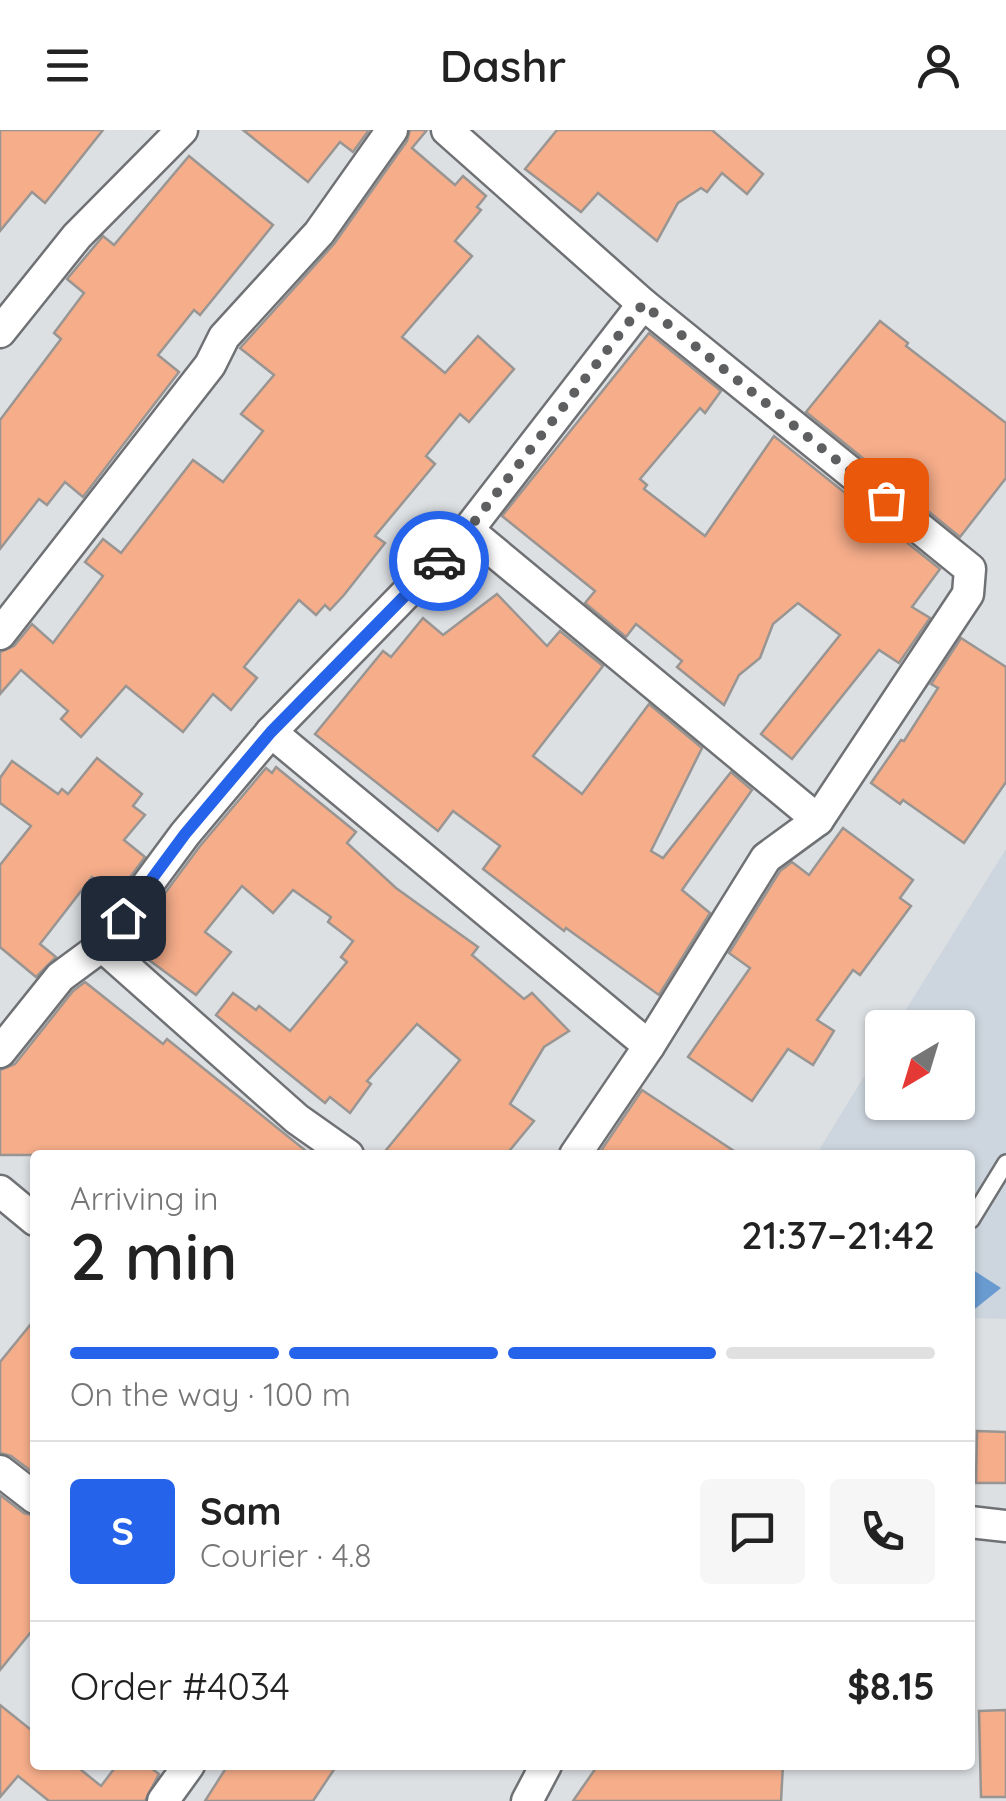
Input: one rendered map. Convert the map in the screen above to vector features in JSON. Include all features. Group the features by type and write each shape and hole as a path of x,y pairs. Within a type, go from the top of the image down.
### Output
{"street":[{"path":"0,634 210,365 224,337 319,234 392,130"},
{"path":"447,130 643,304 970,569 968,594 818,820 766,858 649,1046 578,1150"},
{"path":"0,332 76,236 179,131"},
{"path":"0,1052 60,977 102,946 185,834 271,732 468,530 643,304"},
{"path":"468,530 818,820"},
{"path":"271,732 649,1046"},
{"path":"102,946 297,1118 341,1150"},
{"path":"0,1191 30,1216"},
{"path":"0,1470 30,1494"},
{"path":"975,1523 1006,1526"},
{"path":"164,1801 185,1770"},
{"path":"524,1801 543,1770"}],"lane":[{"path":"975,1214 1006,1164"},
{"path":"524,1801 527,1770"}],"shaded area":[{"path":"1006,849 1006,1319 975,1318 975,1150 819,1150 865,1075 865,1120 975,1120 975,1010 906,1010"}],"water":[{"path":"975,1271 1001,1288 975,1309"}],"building":[{"path":"0,130 103,130 45,203 32,192 0,231"},
{"path":"243,130 369,130 353,152 340,142 308,182"},
{"path":"410,130 427,130 412,148 455,185 463,176 486,196 477,207 481,210 455,241 472,256 402,337 445,373 478,336 514,369 469,422 460,414 426,456 435,464 375,536 385,543 344,595 330,610 325,605 316,615 299,600 244,667 257,678 231,710 213,694 183,732 126,686 81,737 61,719 68,711 21,670 0,694 0,652 14,646 32,624 53,643 103,576 85,562 103,539 121,553 193,460 223,482 263,431 241,414 274,375 240,348 334,244 407,141"},
{"path":"557,130 712,130 763,174 747,194 722,173 707,192 701,188 678,203 657,241 598,193 581,212 525,169"},
{"path":"189,156 273,225 200,315 194,310 158,355 179,372 83,497 65,482 47,505 39,499 0,549 0,420 61,339 54,333 84,293 67,279 103,236 114,245"},
{"path":"880,321 908,343 906,346 1006,423 1006,478 960,537 806,412"},
{"path":"649,333 721,391 705,413 700,408 640,479 647,485 644,489 705,536 774,436 940,569 912,607 930,618 899,663 879,650 792,759 761,734 840,635 798,603 773,624 760,658 739,675 724,705 677,667 682,661 636,624 626,637 585,603 595,591 502,516"},
{"path":"497,594 547,646 560,631 603,666 533,756 582,794 649,704 702,748 651,851 663,858 731,772 752,790 682,890 710,913 659,995 566,928 564,931 483,869 500,846 453,811 438,831 315,734 383,651 391,657 423,618 443,635"},
{"path":"961,638 1006,667 1006,782 964,843 903,800 900,804 871,783 938,688 931,684"},
{"path":"97,758 142,794 133,806 145,815 124,840 145,857 116,896 92,877 40,944 56,957 36,977 0,947 0,865 31,826 0,803 0,778 12,761 58,794 62,789 68,794"},
{"path":"276,767 356,832 347,843 396,888 478,947 472,955 524,999 532,993 569,1031 544,1047 510,1104 534,1121 510,1150 386,1150 460,1060 417,1024 367,1081 371,1084 350,1113 330,1097 325,1103 216,1015 233,993 256,1010 259,1006 290,1031 347,962 341,957 353,941 328,922 331,917 293,890 273,913 242,886 205,932 231,952 196,995 133,948 151,925 145,920 200,846 266,768 272,773"},
{"path":"843,828 913,880 900,898 911,906 860,975 853,970 817,1020 834,1031 813,1065 788,1049 752,1101 688,1057 750,968 729,953 780,871 792,862 809,875"},
{"path":"85,982 163,1044 167,1039 305,1150 30,1150 30,1155 0,1155 0,1070 15,1064 73,991"},
{"path":"642,1090 732,1150 601,1150"},
{"path":"30,1325 30,1470 0,1453 0,1362"},
{"path":"977,1431 1006,1432 1006,1483 976,1483"},
{"path":"0,1495 30,1515 30,1633 0,1670"},
{"path":"0,1705 30,1729 30,1770 81,1770 101,1786 113,1770 154,1770 159,1774 145,1801 49,1801 18,1776 0,1797"},
{"path":"1006,1710 1006,1797 981,1797 979,1711"},
{"path":"225,1770 334,1770 313,1801 205,1801"},
{"path":"595,1770 783,1770 781,1801 573,1801"}],"way so far":[{"path":"439,561 468,530 643,304 886,500"}],"route":[{"path":"123,918 185,834 271,732 439,561"}]}
